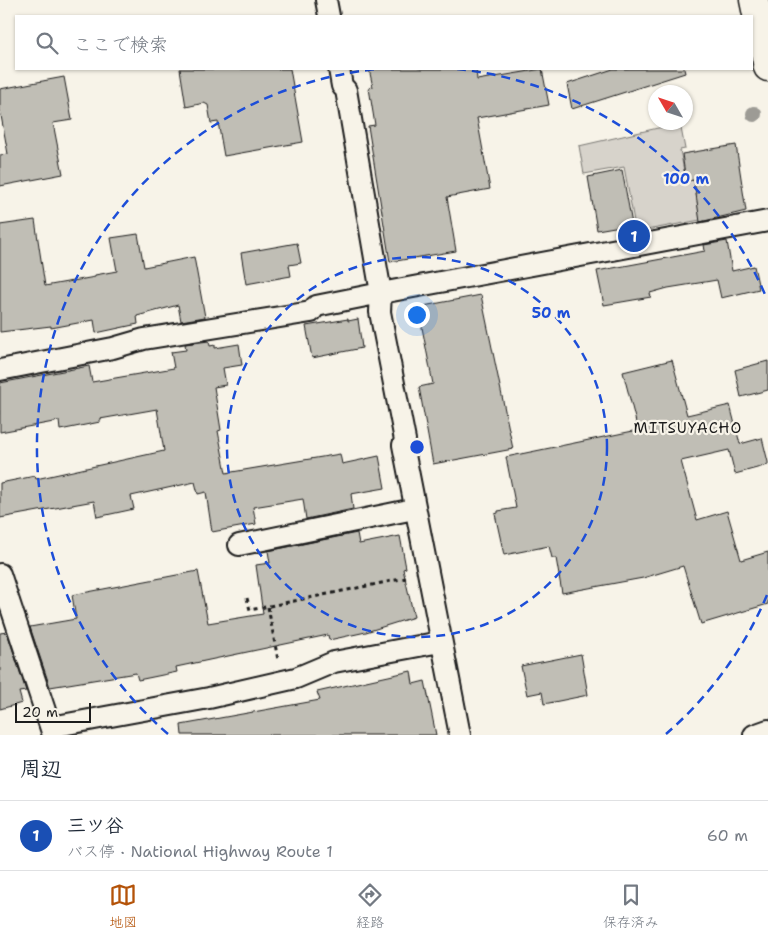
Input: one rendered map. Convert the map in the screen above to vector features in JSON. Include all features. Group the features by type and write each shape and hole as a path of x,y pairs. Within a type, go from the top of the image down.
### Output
{"highway":[{"path":"754,0 768,68"}],"street":[{"path":"326,0 329,15"},
{"path":"339,70 342,86 346,90 381,293 380,312 406,440 403,445 414,509 460,735"},
{"path":"0,370 113,348 144,339 311,312 316,306 381,293 768,222"},
{"path":"239,545 414,509"},
{"path":"0,574 52,731 296,678 334,662 440,642"},
{"path":"754,735 768,730"}],"path":[{"path":"247,598 250,610 427,573"},
{"path":"268,606 282,681"}],"shaded area":[{"path":"649,130 681,130 685,149 680,150 686,181 694,180 700,220 636,232 624,167 584,174 579,146"}],"building":[{"path":"180,70 290,70 303,142 224,156 218,122 211,123 208,105 204,103 186,107"},
{"path":"369,70 476,70 477,80 542,70 549,105 477,118 490,189 447,197 456,251 390,262 368,126 375,125 369,88 373,87"},
{"path":"610,70 684,70 685,73 572,109 567,84"},
{"path":"64,77 72,120 53,123 63,174 0,186 0,155 8,154 0,110 0,89"},
{"path":"736,145 746,211 700,222 694,180 686,181 682,154"},
{"path":"622,170 632,224 597,230 588,177"},
{"path":"35,220 45,286 117,271 111,238 138,234 144,267 194,257 205,317 181,321 178,305 137,316 138,324 96,333 94,320 51,328 51,326 0,332 0,225"},
{"path":"727,241 732,271 754,266 759,289 721,298 717,280 668,288 650,293 651,297 604,305 597,271 705,251 704,245"},
{"path":"297,243 301,263 289,265 291,276 246,284 241,253"},
{"path":"481,295 513,449 433,464 419,387 433,384 418,307"},
{"path":"348,319 348,321 358,319 362,348 312,358 306,326"},
{"path":"209,341 210,346 215,345 215,348 239,344 242,365 223,368 226,385 214,387 221,430 218,431 226,473 340,454 342,464 379,456 385,488 351,494 353,509 306,519 303,499 253,507 256,524 212,532 206,492 198,494 195,482 131,496 134,509 97,517 94,501 0,518 0,483 35,476 36,479 164,451 157,409 100,419 100,422 60,430 59,421 0,432 0,383 89,366 92,382 174,368 171,352 186,350 185,344"},
{"path":"672,360 687,415 730,405 740,444 762,438 768,462 768,465 735,474 729,450 681,461 697,520 727,511 741,560 768,552 768,604 701,624 683,566 643,578 562,593 556,558 552,558 549,546 504,555 495,514 498,511 516,508 506,457 638,430 623,372"},
{"path":"768,361 768,390 741,397 735,370"},
{"path":"357,533 359,544 400,536 406,568 403,569 414,617 366,632 329,640 328,635 176,667 177,672 138,680 136,673 50,687 30,627 76,619 72,595 198,571 208,623 263,614 256,565 270,563 268,551"},
{"path":"7,632 26,691 19,692 22,703 0,709 0,633"},
{"path":"581,654 588,695 544,704 542,692 527,695 521,666"},
{"path":"411,671 413,684 425,681 436,735 182,735 181,725 320,700 317,692"}],"place":[{"name":"三ツ谷","path":"634,236"}],"district":[{"name":"MITSUYACHO","path":"688,428"}]}
